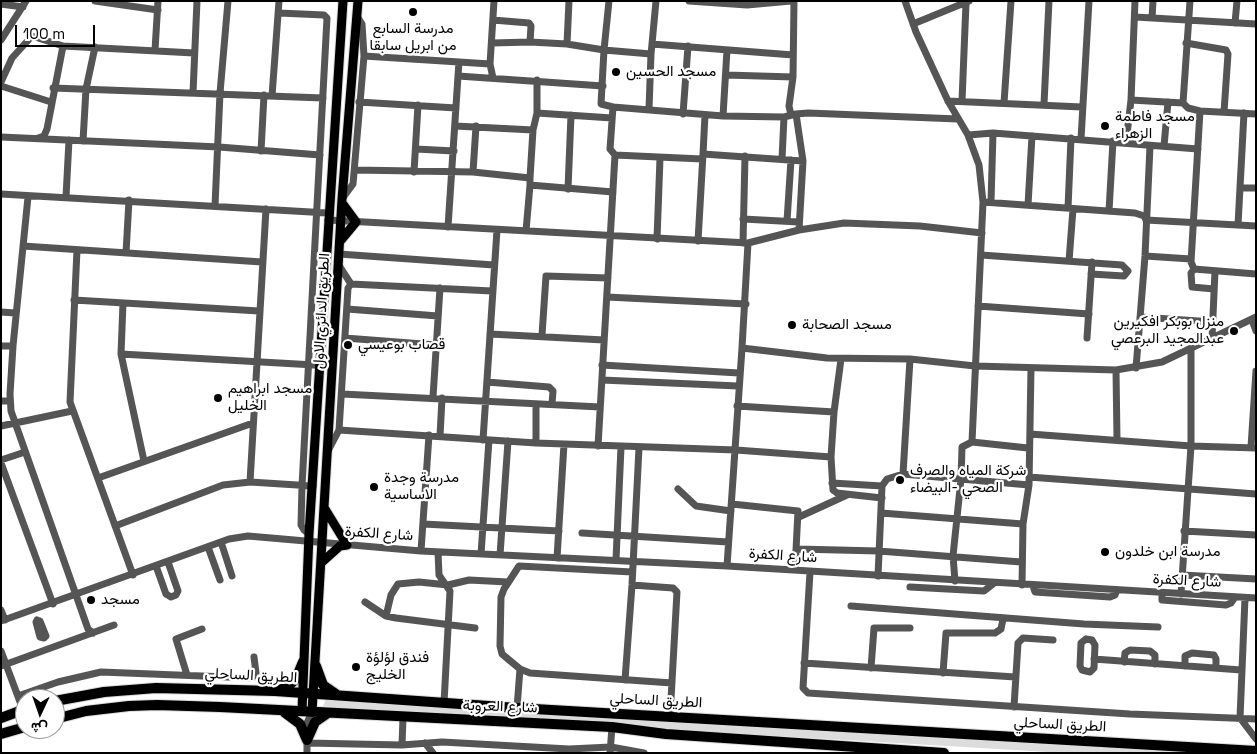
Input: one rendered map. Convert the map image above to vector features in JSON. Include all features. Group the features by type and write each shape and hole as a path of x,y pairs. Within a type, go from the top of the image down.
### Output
{"highway":[{"path":"275,691 287,687 296,679 303,662"},
{"path":"316,666 323,685 339,696"},
{"path":"166,705 162,697 168,688"},
{"path":"136,689 139,698 137,706"},
{"name":"الطريق الساحلي","path":"65,700 104,692 136,689 275,691 517,708 1256,751"},
{"name":"شارع العروبة","path":"65,716 86,711 166,705 612,727 666,734 944,753"},
{"path":"281,711 296,719 307,742"},
{"path":"307,742 314,722 331,712"},
{"path":"1,718 15,713"},
{"path":"1,734 15,730"}],"main road":[{"name":"الطريق الدائري الاول","path":"307,712 308,694 303,662 309,538 343,1"},
{"name":"الطريق الدائري الاول","path":"308,694 316,666 338,264 358,1"},
{"path":"340,243 356,222 342,201"},
{"path":"321,563 340,546 346,545 324,507"}],"street":[{"path":"95,1 158,10"},
{"path":"154,50 158,1"},
{"path":"193,93 197,1"},
{"path":"215,206 220,93 228,1"},
{"path":"260,151 280,1"},
{"path":"493,78 490,64 494,1"},
{"path":"567,44 569,1"},
{"path":"609,1 604,50 602,106 723,116 790,115 958,120"},
{"path":"649,109 656,1"},
{"path":"689,1 747,5 793,1 794,55 789,106 803,161 799,226"},
{"path":"905,1 913,24 948,101 968,135 979,164 987,202"},
{"path":"1004,103 1011,1"},
{"path":"1044,104 1049,1"},
{"path":"1081,139 1089,1"},
{"path":"1126,143 1132,100 1135,1"},
{"path":"1152,18 1153,1"},
{"path":"1183,103 1190,1"},
{"path":"1236,1 1236,23"},
{"path":"913,24 968,2 962,102"},
{"path":"1,4 24,4"},
{"path":"1,40 24,4"},
{"path":"279,13 327,17 302,486 302,525 309,538"},
{"path":"342,201 351,189 355,170 364,56 362,24 357,16"},
{"path":"1135,17 1256,24"},
{"path":"493,20 529,23 532,26 530,42"},
{"path":"1,82 12,58 30,38 36,36 63,46 194,53"},
{"path":"492,43 530,42 567,44 604,50 652,54"},
{"path":"1186,43 1226,50 1228,54 1224,112"},
{"path":"652,44 794,55"},
{"path":"38,138 44,136 47,129 50,102 63,46"},
{"path":"683,114 688,46"},
{"path":"83,141 86,89 94,47"},
{"path":"723,116 727,50"},
{"path":"364,56 490,64"},
{"path":"448,227 459,62"},
{"path":"726,75 793,77"},
{"path":"458,76 603,86"},
{"path":"526,232 537,80"},
{"path":"1,86 50,102"},
{"path":"53,88 323,98"},
{"path":"1132,100 1183,103 1188,108 1200,111 1256,114"},
{"path":"948,101 1082,107"},
{"path":"359,102 456,108"},
{"path":"1164,146 1168,102"},
{"path":"414,172 418,106"},
{"path":"598,446 615,155 610,149 613,108"},
{"path":"1194,269 1191,259 1200,111"},
{"path":"536,113 612,118"},
{"path":"1238,225 1244,113"},
{"path":"568,189 571,115"},
{"path":"698,241 705,115"},
{"path":"782,159 790,115"},
{"path":"455,126 533,130"},
{"path":"473,172 476,126"},
{"path":"968,135 993,134 1071,138 1198,149"},
{"path":"972,442 982,233 987,202 993,134"},
{"path":"1028,205 1032,136"},
{"path":"1,137 219,147 320,155"},
{"path":"1069,261 1071,138"},
{"path":"66,197 69,140"},
{"path":"1109,210 1113,141"},
{"path":"1136,368 1146,256 1150,146"},
{"path":"416,149 454,151"},
{"path":"615,155 660,158 745,156 803,161"},
{"path":"727,566 736,450 738,386 746,304 746,243 743,219 745,156"},
{"path":"657,239 660,158"},
{"path":"787,222 791,160"},
{"path":"355,170 473,172 568,189 613,192"},
{"path":"1241,188 1256,188"},
{"path":"1,194 317,212 341,221 356,222 746,243 799,226 861,223 920,226 982,233"},
{"path":"28,197 15,313 10,401 14,422 88,629 93,633"},
{"path":"126,253 129,200"},
{"path":"987,202 1109,210 1141,214 1146,220 1256,226"},
{"path":"250,482 255,362 266,209"},
{"path":"743,219 787,222 799,226"},
{"path":"482,554 486,401 497,230"},
{"path":"23,246 262,262"},
{"path":"76,250 69,392 72,411 133,575"},
{"path":"339,254 494,265"},
{"path":"981,255 1124,265 1128,270 1124,276 1091,274"},
{"path":"1146,256 1191,259"},
{"path":"1087,338 1092,262"},
{"path":"338,264 351,284"},
{"path":"1194,269 1256,274"},
{"path":"1194,269 1190,273 1192,287 1214,289"},
{"path":"1212,338 1215,271"},
{"path":"542,335 546,276 608,278"},
{"path":"351,284 492,291"},
{"path":"327,453 339,430 346,309 348,288 351,284"},
{"path":"433,398 440,288"},
{"path":"607,297 746,304"},
{"path":"74,300 259,311"},
{"path":"123,303 121,354 144,461"},
{"path":"978,306 1089,314"},
{"path":"346,309 438,316"},
{"path":"1,312 15,313"},
{"path":"1140,316 1213,322"},
{"path":"742,348 841,359 910,359 975,366 1116,370 1162,362 1191,350 1254,318 1256,331"},
{"path":"490,334 542,335 604,340"},
{"path":"345,338 436,345"},
{"path":"1,346 13,346"},
{"path":"1181,594 1191,446 1191,350"},
{"path":"121,354 332,366"},
{"path":"841,359 834,412 831,457 834,492 882,498"},
{"path":"903,474 910,359"},
{"path":"602,365 739,373"},
{"path":"1022,585 1021,562 1028,481 1031,368"},
{"path":"1116,370 1117,439"},
{"path":"1030,434 1191,446 1253,448 1256,370"},
{"path":"602,380 738,386"},
{"path":"487,382 549,387 553,391 552,404"},
{"path":"342,394 600,407"},
{"path":"440,436 442,398"},
{"path":"1,401 10,401"},
{"path":"536,404 536,443"},
{"path":"737,406 834,412"},
{"path":"1,426 72,411"},
{"path":"98,478 253,423"},
{"path":"339,430 621,448 736,450 831,457"},
{"path":"422,551 429,436"},
{"path":"500,555 508,441"},
{"path":"955,581 953,556 961,479 962,447 972,442 1028,448"},
{"path":"557,558 564,444"},
{"path":"616,560 621,448"},
{"path":"625,680 634,561 638,448"},
{"path":"25,452 1,461 52,604"},
{"path":"878,576 882,486 887,479 903,474 961,479 1256,494"},
{"path":"115,526 223,485 250,482 313,486"},
{"path":"832,483 882,486"},
{"path":"678,489 696,506 798,511 795,570"},
{"path":"799,517 848,495"},
{"path":"881,513 1023,524"},
{"path":"423,524 559,531"},
{"path":"1184,531 1256,535"},
{"path":"582,533 728,542"},
{"name":"شارع الكفرة","path":"3,621 221,542 248,536 309,538 322,543 438,552 727,566 993,584 1256,598"},
{"path":"221,542 232,576"},
{"path":"208,547 220,580"},
{"path":"797,549 880,551 1021,562"},
{"path":"211,556 224,551"},
{"path":"438,552 439,575 448,585 449,625 444,703"},
{"path":"521,556 519,566 508,582 501,598 500,646 502,654 520,669 530,673 672,683"},
{"path":"156,566 166,594 171,597 176,595 178,591 168,562"},
{"path":"519,566 632,572"},
{"path":"810,572 802,688 808,693 1014,707 1256,719"},
{"path":"1182,575 1256,579"},
{"path":"386,616 394,588 398,584 419,582 448,585 468,580 508,582"},
{"path":"910,587 984,591 993,584"},
{"path":"632,585 676,590 670,717"},
{"path":"1162,593 1162,600 1226,605 1231,603 1235,597"},
{"path":"1245,598 1240,670 1240,718 1256,739"},
{"path":"366,602 386,616 475,628"},
{"path":"851,606 1003,619 1158,627"},
{"path":"1,610 3,621"},
{"path":"34,610 37,620"},
{"path":"943,673 946,633 995,633 1001,629 1003,619"},
{"path":"4,665 114,625"},
{"path":"872,668 874,628 910,628"},
{"path":"187,675 176,639 202,629"},
{"path":"1014,707 1015,677 1020,640 1027,638 1053,640"},
{"path":"1124,662 1125,653 1130,650 1150,651 1155,655 1156,664"},
{"path":"1,651 4,665 15,689"},
{"path":"1184,666 1186,656 1192,653 1214,655 1216,668"},
{"path":"40,689 84,675 101,672 252,678 256,673 254,658"},
{"path":"1094,659 1240,670"},
{"path":"804,663 1015,677"},
{"path":"517,708 520,669"},
{"path":"307,712 307,753"},
{"path":"402,745 403,718"},
{"path":"610,750 612,727"},
{"path":"307,742 402,745 425,743 644,753"},
{"path":"425,743 433,753"},
{"path":"394,744 394,753"}],"shaded area":[{"path":"326,699 1191,753 1065,753 408,714 323,706"}],"place":[{"name":"مدرسة السابع من ابريل سابقا","path":"413,12"},
{"name":"مسجد الحسين","path":"616,72"},
{"name":"مسجد فاطمة الزهراء","path":"1105,126"},
{"name":"مسجد الصحابة","path":"792,325"},
{"name":"منزل بوبكر افكيرين عبدالمجيد البرعصي","path":"1234,331"},
{"name":"قصاب بوعيسي","path":"348,345"},
{"name":"مسجد ابراهيم الخليل","path":"218,398"},
{"name":"شركة المياه والصرف الصحي -البيضاء","path":"900,480"},
{"name":"مدرسة وجدة الاساسية","path":"374,487"},
{"name":"مدرسة ابن خلدون","path":"1105,552"},
{"name":"مسجد","path":"91,600"},
{"name":"فندق لؤلؤة الخليج","path":"356,667"}]}
